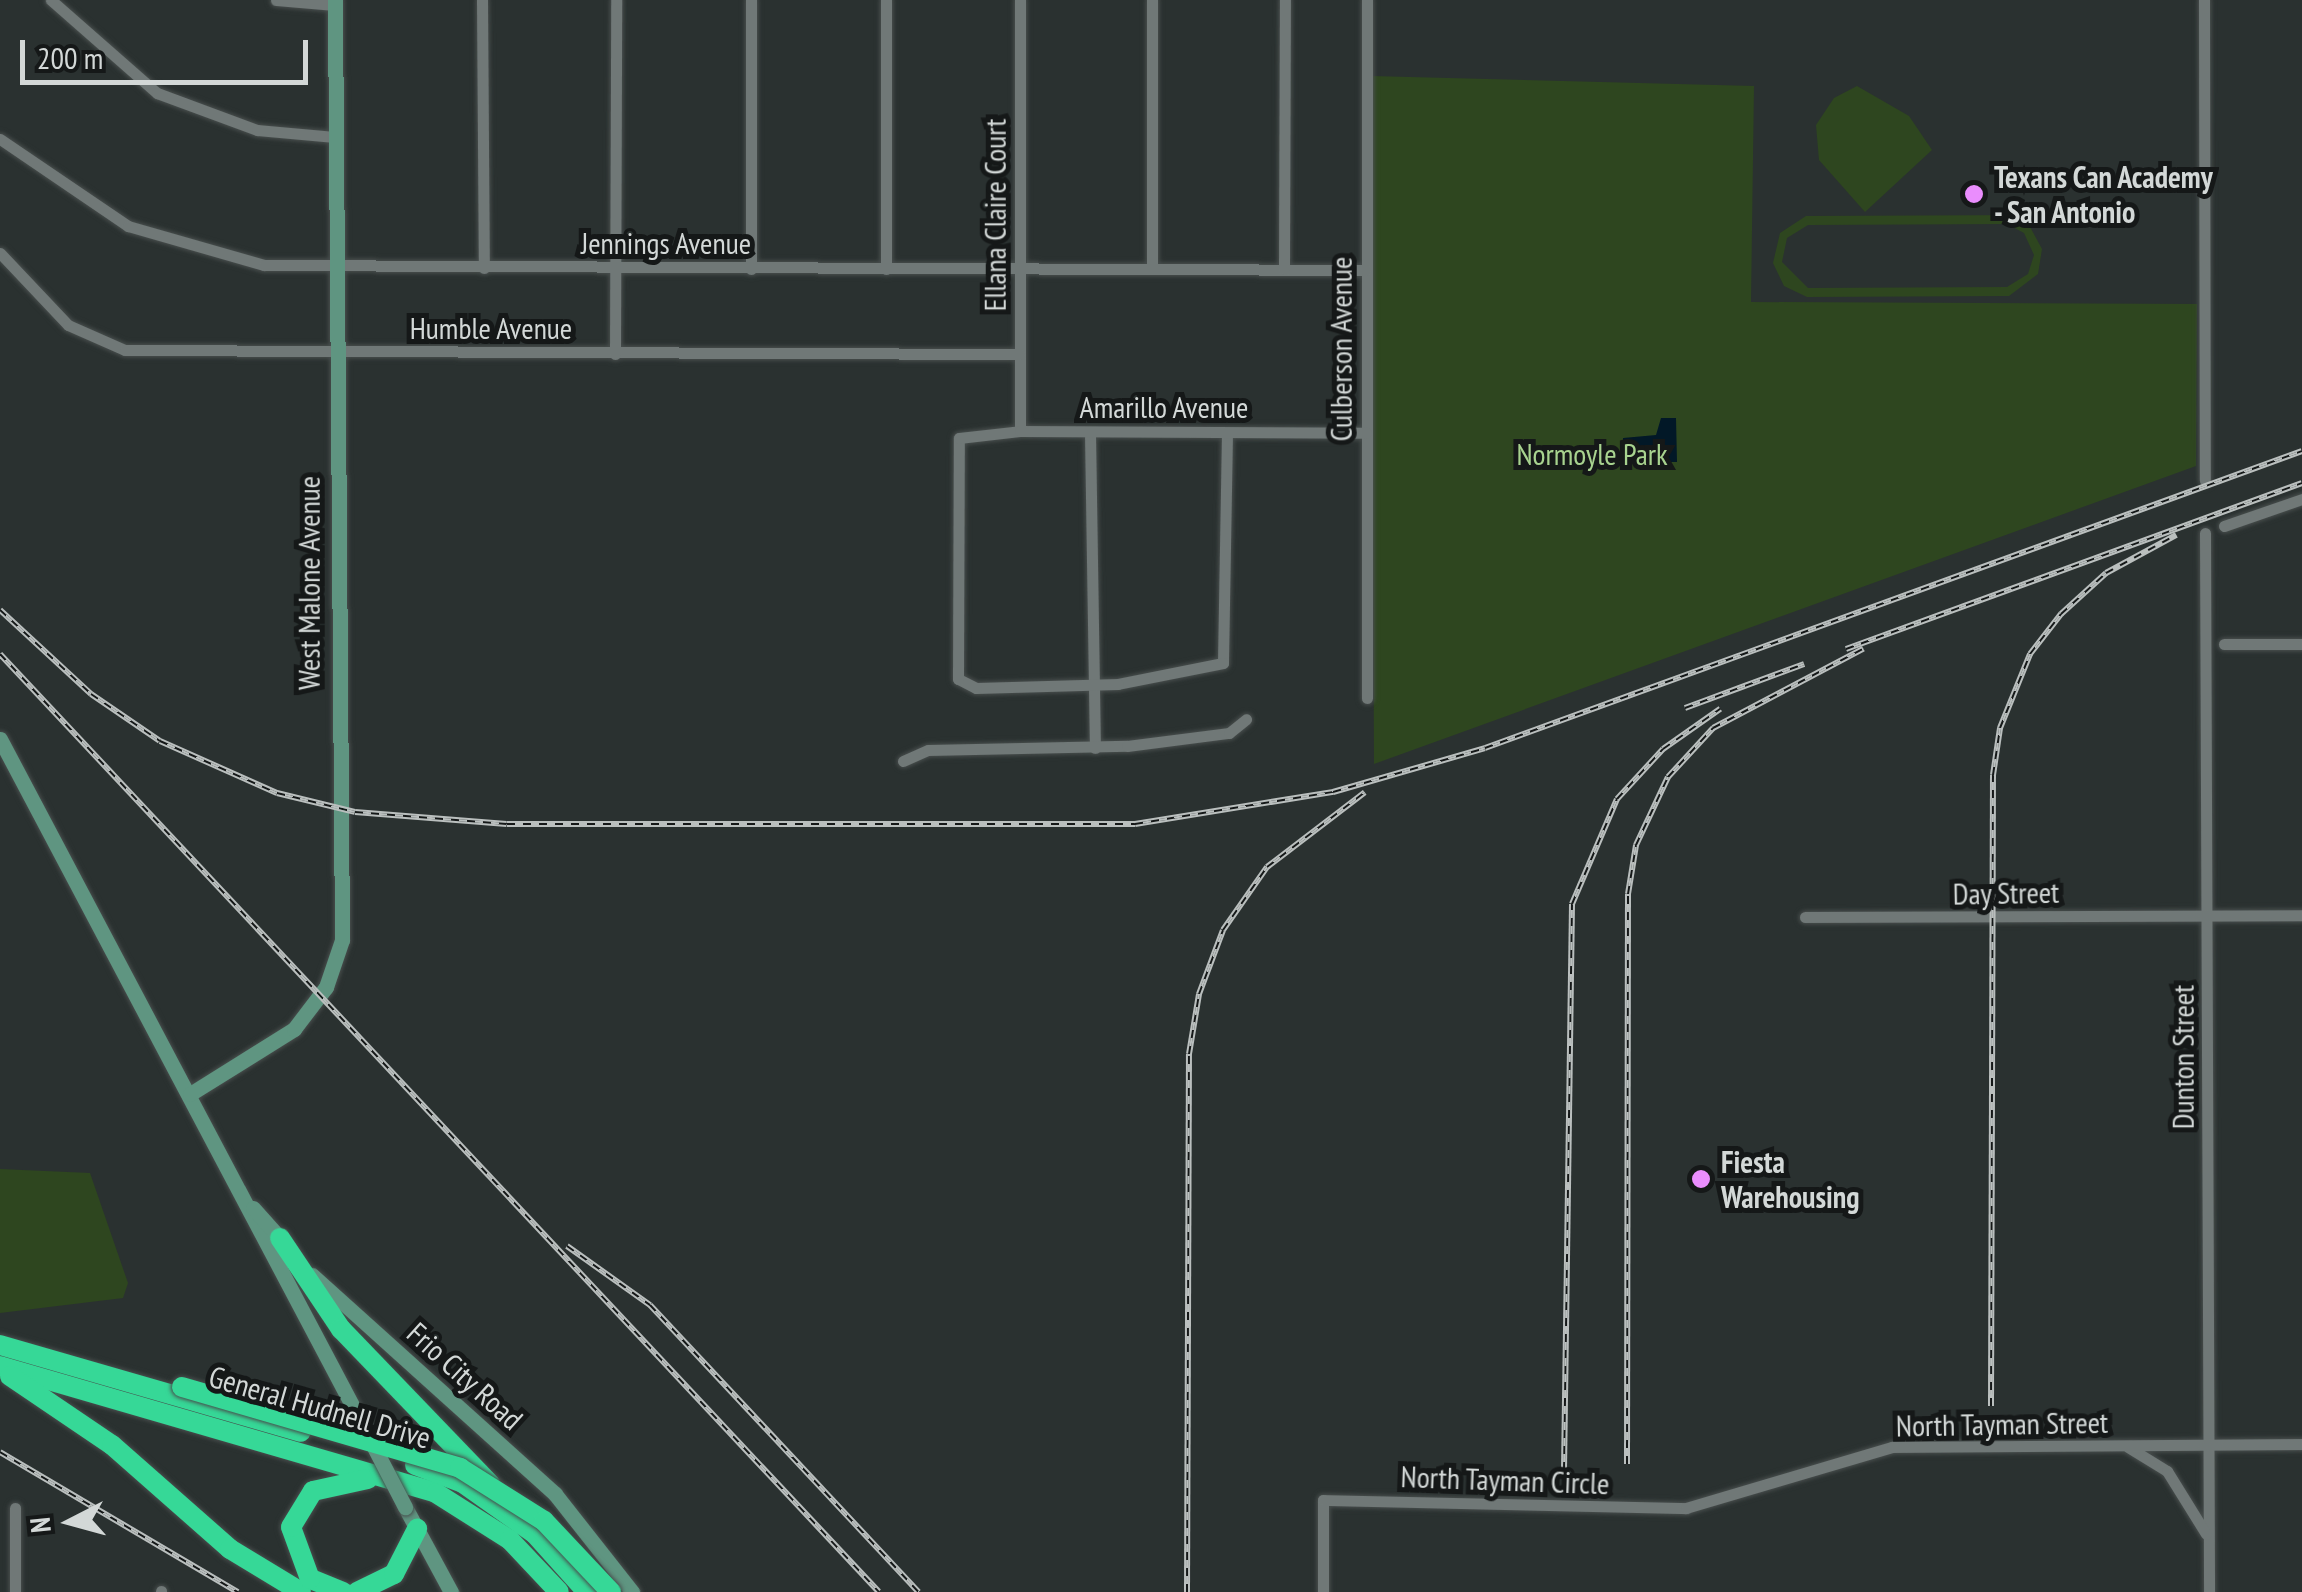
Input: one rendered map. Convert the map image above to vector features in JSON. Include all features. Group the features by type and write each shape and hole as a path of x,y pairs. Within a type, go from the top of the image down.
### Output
{"highway":[{"path":"280,1238 342,1329 535,1534"},
{"path":"0,1334 460,1468 544,1520 611,1592"},
{"name":"General Hudnell Drive","path":"0,1344 434,1470 535,1534 587,1592"},
{"path":"0,1368 112,1445 230,1549 301,1592"},
{"name":"General Hudnell Drive","path":"0,1368 413,1485 478,1516 559,1592"},
{"path":"343,1592 303,1569 292,1545 296,1512 313,1491 352,1477 413,1485"},
{"path":"357,1592 394,1574 417,1528"}],"main road":[{"name":"West Malone Avenue","path":"190,1094 294,1030 326,987 342,940 335,2"},
{"name":"Frio City Road","path":"0,739 252,1208 450,1592"},
{"name":"Frio City Road","path":"252,1208 566,1505 632,1592"}],"street":[{"path":"50,0 133,78 174,101 257,130 335,137"},
{"path":"276,0 335,2"},
{"path":"482,0 484,268"},
{"path":"615,354 616,0"},
{"path":"751,0 751,268"},
{"path":"886,0 886,269"},
{"name":"Ellana Claire Court","path":"1020,0 1020,431"},
{"path":"1152,0 1152,269"},
{"path":"1284,0 1284,270"},
{"name":"Culberson Avenue","path":"1366,0 1367,698"},
{"path":"2204,0 2205,480"},
{"name":"Jennings Avenue","path":"0,139 84,203 175,245 336,270 1366,270"},
{"name":"Humble Avenue","path":"0,254 91,343 336,353 1020,354"},
{"name":"Amarillo Avenue","path":"1091,685 967,686 954,667 955,447 963,435 1020,431 1366,433"},
{"path":"1090,432 1091,685 1095,748"},
{"path":"1091,685 1215,670 1228,654 1228,433"},
{"path":"2224,526 2302,499"},
{"name":"Dunton Street","path":"2205,533 2209,1586"},
{"path":"2224,644 2302,644"},
{"path":"903,761 928,750 1095,748 1228,733 1246,718"},
{"name":"Day Street","path":"1806,917 2302,915"},
{"name":"North Tayman Street","path":"1686,1508 1892,1447 2302,1444"},
{"path":"2128,1447 2167,1472 2209,1538"},
{"name":"North Tayman Circle","path":"1323,1592 1323,1500 1686,1508"},
{"path":"14,1592 15,1508"}],"green space":[{"name":"Normoyle Park","path":"1371,76 1754,86 1751,302 2197,304 2196,466 1374,764"},
{"path":"1857,86 1909,116 1932,150 1865,212 1819,160 1816,125 1834,98"},
{"path":"2045,215 2045,224 2029,225 2042,249 2038,274 2009,296 1807,297 1784,286 1773,263 1780,233 1806,216","holes":["2007,224 2024,233 2034,255 2028,274 2007,287 1808,288 1782,262 1787,238 1808,225"]},
{"path":"0,1169 90,1173 128,1283 123,1298 0,1313"}],"water":[{"path":"1661,418 1676,418 1677,462 1623,462 1623,438 1656,435"}],"railway":[{"path":"0,610 91,694 160,741 277,793 355,812 507,824 1135,824 1333,792 1485,748 2302,451"},
{"path":"1846,649 2302,483"},
{"path":"1991,1406 1993,775 2000,728 2030,654 2061,614 2106,573 2176,535"},
{"path":"1627,1464 1628,894 1636,845 1668,777 1713,728 1863,649"},
{"path":"0,654 879,1592"},
{"path":"1685,708 1804,664"},
{"path":"1564,1470 1572,904 1617,799 1663,749 1720,709"},
{"path":"1187,1592 1189,1054 1199,994 1223,930 1267,867 1365,792"},
{"path":"567,1246 650,1305 919,1592"},
{"path":"0,1452 238,1592"}],"place":[{"name":"Texans Can Academy - San Antonio","path":"1974,194"},
{"name":"Fiesta Warehousing","path":"1701,1179"}]}
